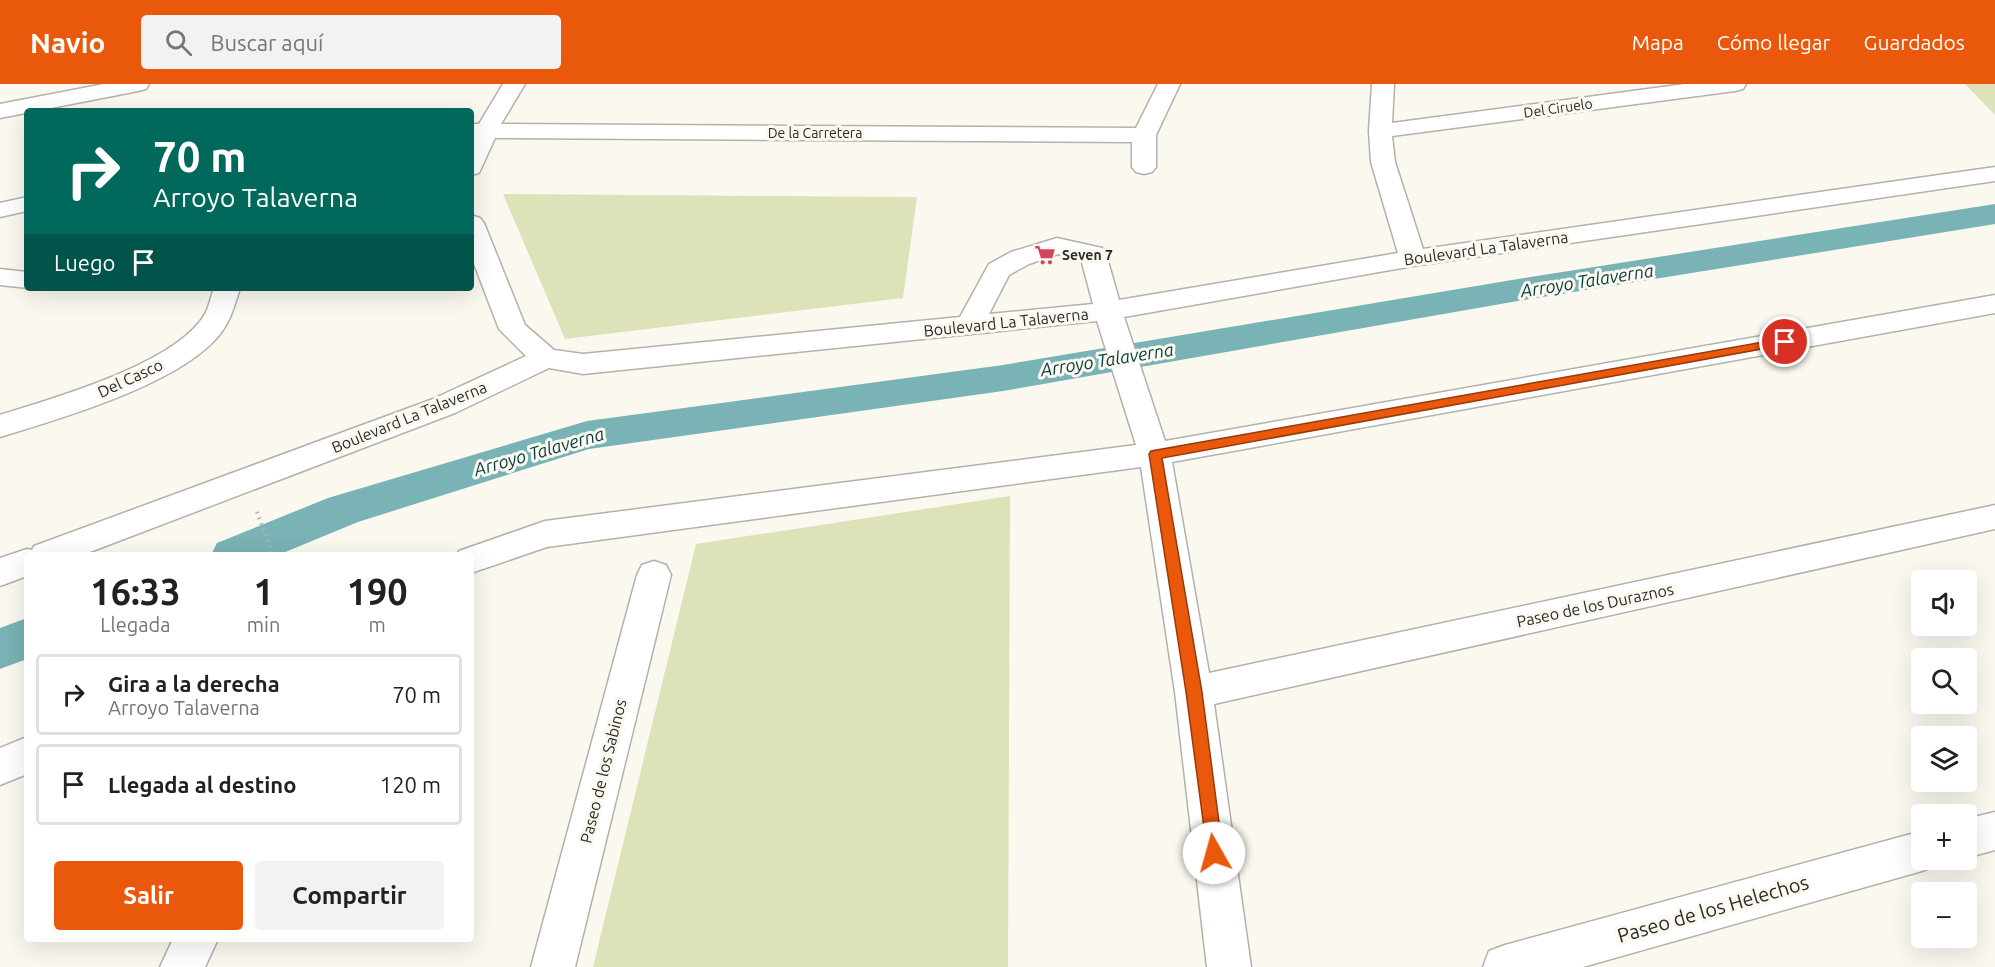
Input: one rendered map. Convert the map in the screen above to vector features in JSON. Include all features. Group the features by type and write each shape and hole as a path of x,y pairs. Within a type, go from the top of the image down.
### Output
{"street":[{"path":"0,111 138,84"},
{"path":"474,154 479,131 514,84"},
{"path":"1144,167 1144,135 1169,84"},
{"path":"1383,84 1380,131 1383,162 1413,258"},
{"name":"Del Ciruelo","path":"1380,131 1735,84"},
{"name":"De la Carretera","path":"479,131 1144,135"},
{"name":"Boulevard La Talaverna","path":"54,552 444,406 546,358 584,364 970,326 1111,322 1413,258 1995,174"},
{"path":"0,210 24,205"},
{"path":"474,231 513,329 546,358"},
{"path":"970,326 998,270 1020,258 1057,246 1093,254 1111,322 1149,438 1194,692 1229,967"},
{"name":"Del Casco","path":"0,426 105,391 181,353 207,330 218,316 225,291"},
{"path":"474,559 545,534 1995,304"},
{"name":"Paseo de los Duraznos","path":"1194,692 1995,517"},
{"path":"0,572 24,563"},
{"name":"Paseo de los Sabinos","path":"553,967 654,575"},
{"path":"0,767 24,756"},
{"path":"1977,836 1995,831"},
{"name":"Paseo de los Helechos","path":"1505,967 1911,854"}],"path":[{"path":"246,481 272,552"}],"green space":[{"path":"1965,84 1995,84 1995,115"},
{"path":"503,194 917,197 903,298 565,339"},
{"path":"1010,496 1008,967 593,967 696,544"}],"waterway":[{"name":"Arroyo Talaverna","path":"240,552 343,510 587,435 1003,378 1518,290 1995,214"},
{"name":"Arroyo Talaverna","path":"0,649 24,639"}],"place":[{"name":"Seven 7","path":"1045,255"}],"route":[{"path":"1214,853 1194,692 1155,454 1785,342"}]}
